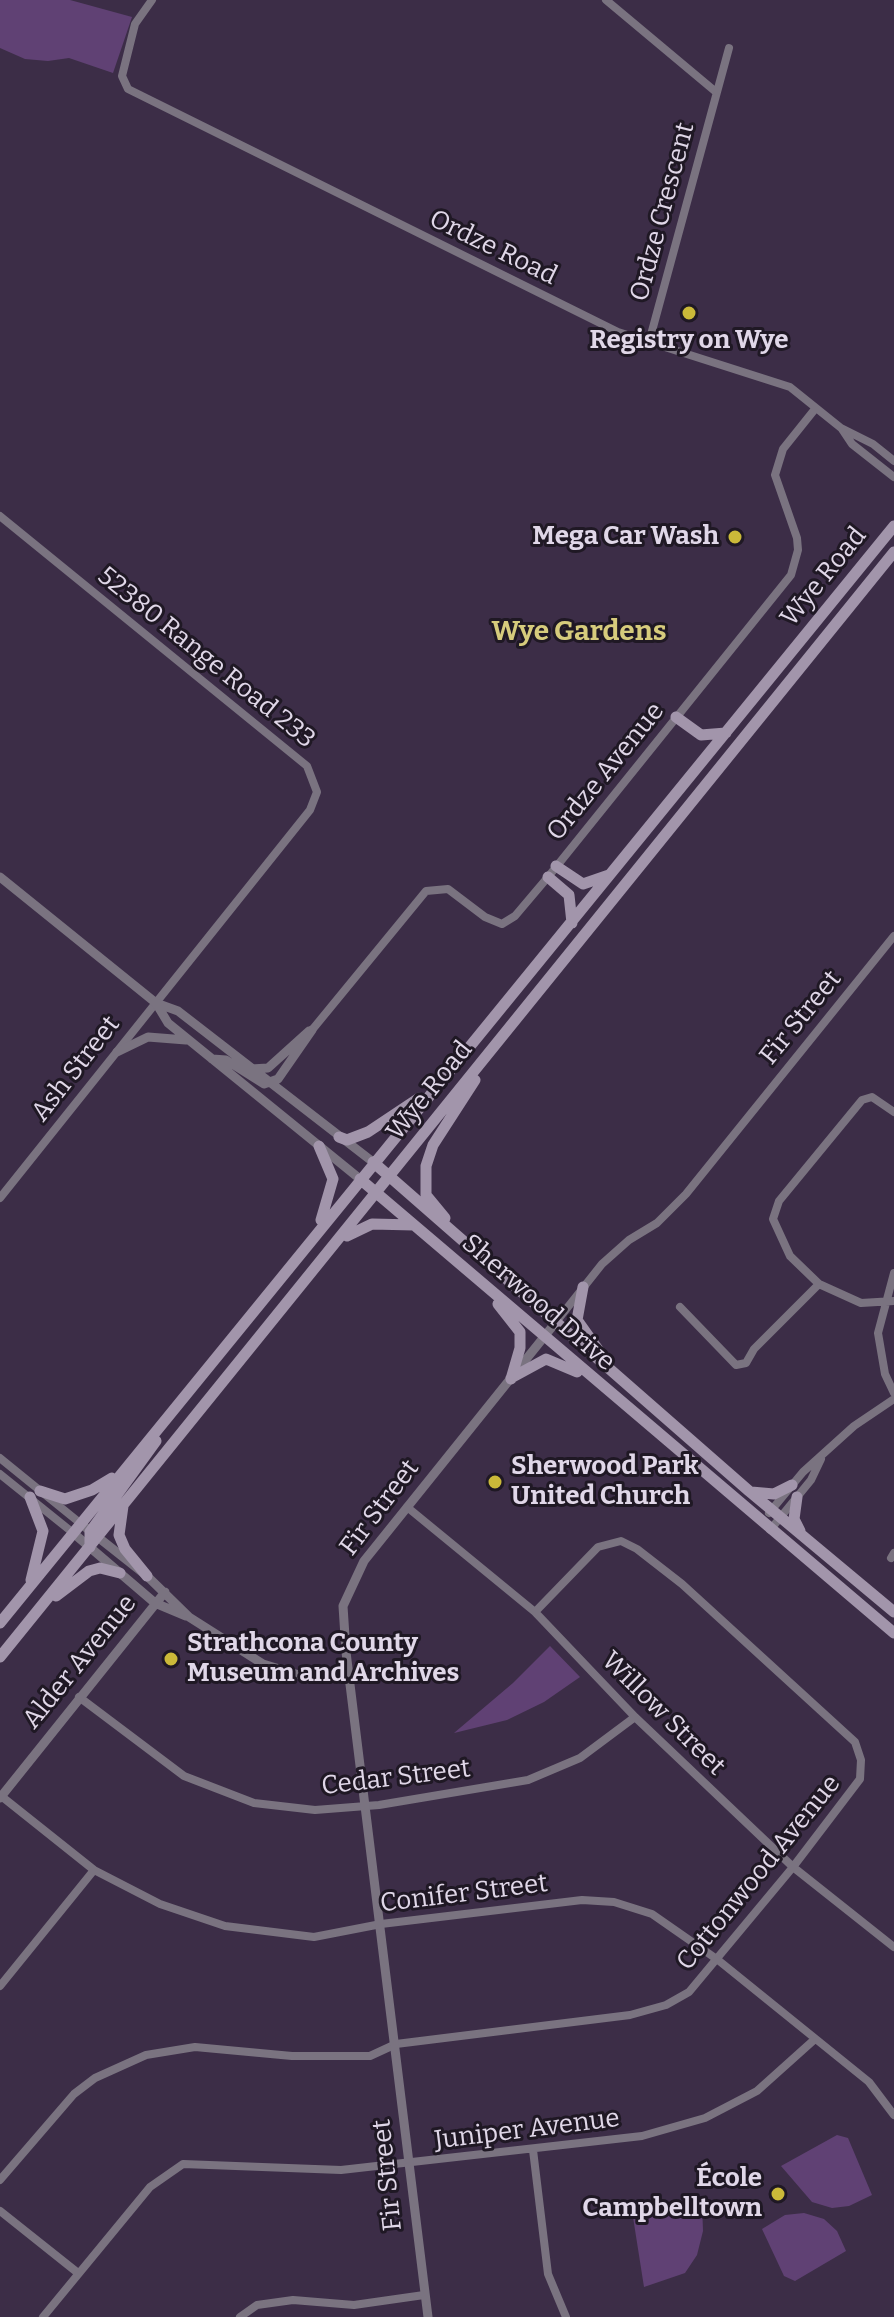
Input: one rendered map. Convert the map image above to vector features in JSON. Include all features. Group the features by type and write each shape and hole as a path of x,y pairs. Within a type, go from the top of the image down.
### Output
{"main road":[{"name":"Wye Road","path":"0,1623 894,526"},
{"name":"Wye Road","path":"0,1657 894,552"},
{"path":"676,717 701,735 726,733"},
{"path":"556,866 583,884 613,873"},
{"path":"548,877 569,895 572,923"},
{"path":"489,1265 429,1200 424,1175 433,1145 505,1032"},
{"path":"339,1137 352,1139 375,1129 433,1089"},
{"path":"313,1236 327,1207 333,1179 319,1146"},
{"name":"Sherwood Drive","path":"373,1162 749,1491 894,1612"},
{"name":"Sherwood Drive","path":"360,1179 894,1633"},
{"path":"337,1243 372,1224 414,1225"},
{"path":"485,1287 520,1332 520,1348 511,1379"},
{"path":"583,1287 577,1310 578,1323 631,1387"},
{"path":"511,1379 546,1359 600,1386"},
{"path":"93,1539 165,1429 166,1416"},
{"path":"29,1588 43,1531 35,1494 57,1499 76,1497 122,1471"},
{"path":"749,1491 774,1494 792,1485"},
{"path":"797,1497 794,1519 802,1535"},
{"path":"123,1504 119,1535 125,1549 147,1576"},
{"path":"37,1612 89,1571 100,1568 120,1573"}],"street":[{"name":"Ordze Road","path":"152,0 135,24 122,76 128,89 618,332 790,387 841,428 873,444 894,461"},
{"name":"Ordze Crescent","path":"606,0 716,92"},
{"name":"Ordze Crescent","path":"649,342 729,48"},
{"name":"Ordze Avenue","path":"312,1030 426,891 448,889 491,921 502,924 515,916 548,877 791,575 798,550 797,538 775,475 783,449 815,409"},
{"name":"Ordze Road","path":"841,428 852,444 894,477"},
{"name":"52380 Range Road 233","path":"0,516 307,766 317,792 310,810 156,1003"},
{"name":"Sherwood Drive","path":"0,877 156,1003 178,1011 373,1162"},
{"name":"Fir Street","path":"428,2317 343,1606 351,1585 407,1507 583,1287 612,1254 657,1223 686,1194 894,936"},
{"name":"Sherwood Drive","path":"156,1003 168,1023 360,1179"},
{"name":"Ash Street","path":"0,1198 156,1003"},
{"path":"251,1069 268,1068 298,1037 312,1030"},
{"path":"212,1059 226,1060 261,1085 269,1083 278,1079 312,1030"},
{"path":"117,1052 148,1037 189,1041"},
{"path":"890,1301 861,1303 819,1284 796,1263 781,1241 773,1219 779,1201 862,1100 872,1097 894,1112"},
{"path":"765,1526 792,1485 854,1426 894,1396 885,1374 879,1343 894,1273"},
{"path":"680,1307 736,1365 746,1363 754,1349 819,1284"},
{"path":"0,1458 35,1494 76,1528 147,1576 189,1617"},
{"path":"776,1513 797,1497 811,1480 821,1458"},
{"path":"0,1474 35,1494"},
{"name":"Willow Street","path":"407,1507 535,1612 635,1717 793,1867 894,1947"},
{"path":"76,1528 93,1539 120,1573 155,1603 189,1617 245,1654 281,1671 299,1675 349,1673"},
{"name":"Cottonwood Avenue","path":"0,2180 74,2094 95,2078 146,2055 195,2047 292,2056 370,2056 396,2044 649,2011 689,1992 793,1867 860,1779 861,1760 855,1742 682,1584 637,1549 621,1541 598,1547 535,1612"},
{"name":"Alder Avenue","path":"1,1797 165,1592"},
{"name":"Cedar Street","path":"79,1697 164,1764 222,1793 284,1808 365,1807 528,1780 580,1758 635,1717"},
{"name":"Conifer Street","path":"1,1797 94,1870 160,1904 225,1926 314,1937 381,1924 565,1902 614,1902 670,1923 869,2082 894,2115"},
{"path":"0,1986 94,1870"},
{"name":"Juniper Avenue","path":"43,2317 150,2187 183,2164 302,2170 409,2164 642,2136 686,2126 757,2091 815,2039"},
{"path":"533,2150 548,2274 566,2317"},
{"path":"0,2211 78,2273"},
{"path":"240,2317 257,2305 293,2300 354,2305 424,2295"}],"shaded area":[{"path":"0,0 70,0 132,17 113,73 69,58 48,61 25,59 0,48"},
{"path":"550,1646 580,1677 544,1702 507,1720 454,1733 513,1683"},
{"path":"837,2135 848,2138 872,2195 849,2206 832,2208 812,2202 781,2166"},
{"path":"702,2204 703,2231 697,2255 685,2273 644,2287 633,2217"},
{"path":"804,2213 824,2219 837,2231 846,2251 795,2281 784,2276 762,2229 785,2215"}],"place":[{"name":"Registry on Wye","path":"689,313"},
{"name":"Mega Car Wash","path":"735,537"},
{"name":"Sherwood Park United Church","path":"495,1482"},
{"name":"Strathcona County Museum and Archives","path":"171,1659"},
{"name":"École Campbelltown","path":"778,2194"}],"district":[{"name":"Wye Gardens","path":"579,632"}]}
